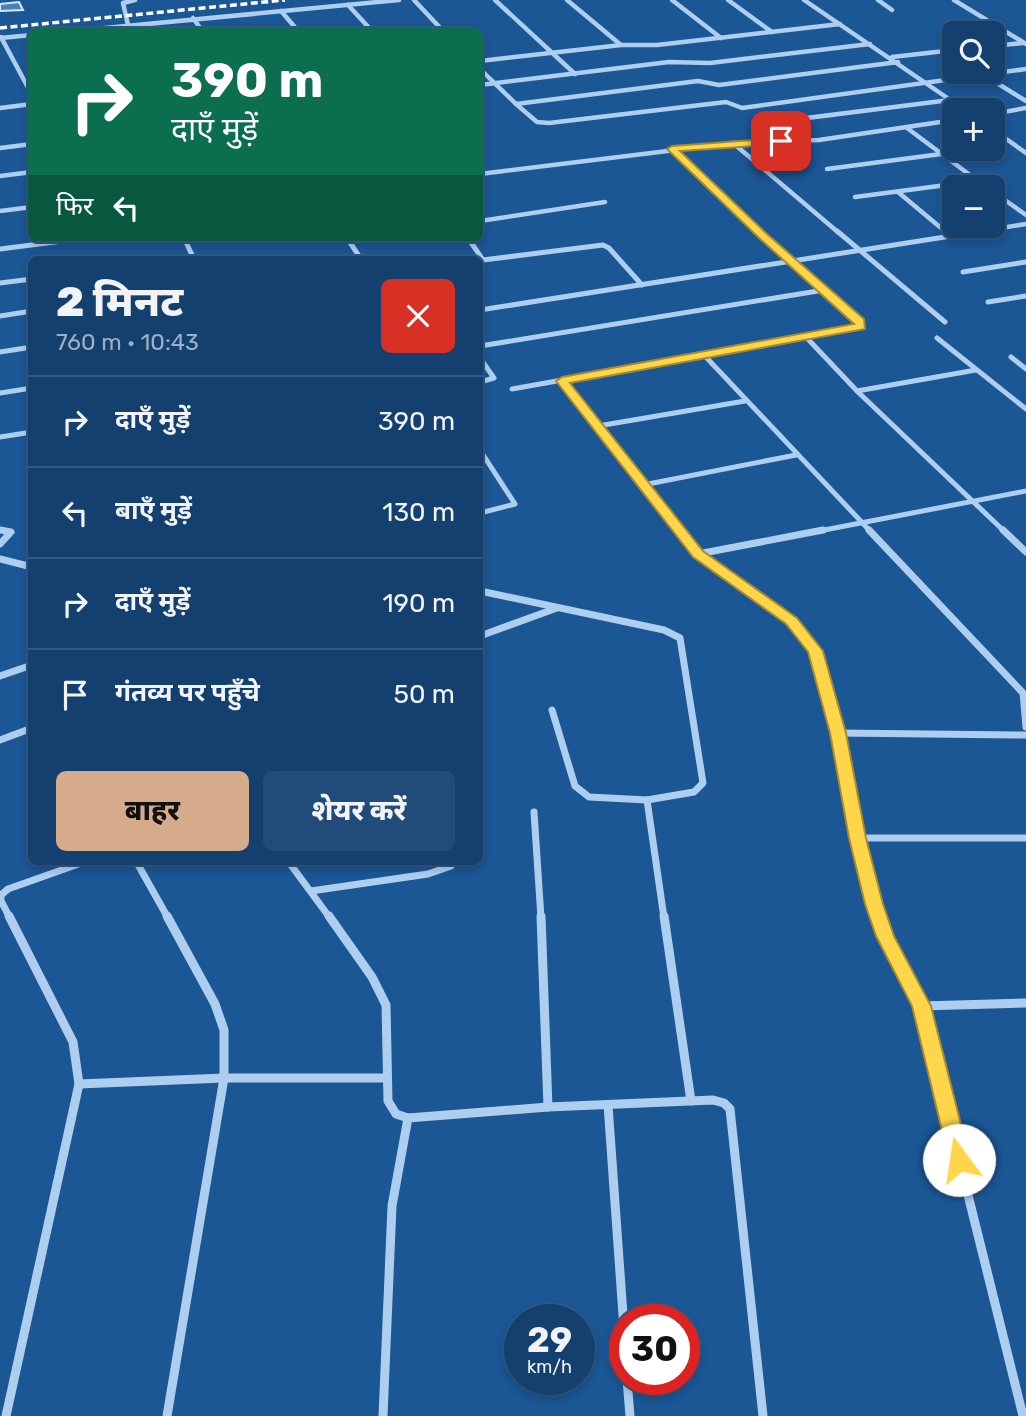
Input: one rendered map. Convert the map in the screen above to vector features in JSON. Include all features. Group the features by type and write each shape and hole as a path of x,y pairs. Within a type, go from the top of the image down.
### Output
{"street":[{"path":"128,25 123,3 135,0"},
{"path":"98,28 399,0"},
{"path":"414,0 440,28"},
{"path":"495,0 575,74"},
{"path":"567,0 621,45"},
{"path":"672,0 721,38"},
{"path":"728,0 772,32"},
{"path":"804,0 949,98"},
{"path":"878,0 892,10"},
{"path":"954,0 1025,43"},
{"path":"348,5 369,28"},
{"path":"281,10 296,28"},
{"path":"194,18 200,28"},
{"path":"483,61 621,45 657,45 840,24"},
{"path":"28,35 1,38 28,88"},
{"path":"1005,45 1025,43"},
{"path":"483,85 669,62 710,62 870,44"},
{"path":"891,57 942,51"},
{"path":"516,104 698,81 719,85 898,62"},
{"path":"1005,72 1026,69"},
{"path":"483,72 537,122 550,123 726,102 742,108 942,80"},
{"path":"999,84 1026,101"},
{"path":"759,124 942,100"},
{"path":"0,107 28,104"},
{"path":"1005,112 1026,108"},
{"path":"483,174 672,149 733,143 819,140 942,122"},
{"path":"907,128 969,175"},
{"path":"1005,139 1026,153"},
{"path":"1012,144 1026,142"},
{"path":"733,143 945,322"},
{"path":"0,148 28,144"},
{"path":"512,389 860,327 860,321 791,261 672,149"},
{"path":"827,169 941,154"},
{"path":"0,176 28,172"},
{"path":"855,197 942,186"},
{"path":"898,192 942,229"},
{"path":"1005,200 1026,215"},
{"path":"483,221 605,202"},
{"path":"0,211 28,208"},
{"path":"1005,227 1026,224"},
{"path":"483,310 942,237"},
{"path":"0,249 55,242"},
{"path":"483,261 603,245 609,247 642,285"},
{"path":"963,272 1026,262"},
{"path":"0,283 28,280"},
{"path":"483,346 824,290"},
{"path":"988,302 1026,296"},
{"path":"0,316 28,312"},
{"path":"806,337 856,391 1026,552"},
{"path":"937,338 1026,410"},
{"path":"0,352 28,348"},
{"path":"704,355 796,455 1025,693 1026,727"},
{"path":"1011,357 1026,369"},
{"path":"483,362 494,378 483,381"},
{"path":"856,391 976,370"},
{"path":"562,381 698,554 776,608 801,632 815,651 838,733 857,838 885,936 921,1006 1023,1416"},
{"path":"0,393 28,389"},
{"path":"598,426 745,401"},
{"path":"0,437 28,433"},
{"path":"483,454 515,504 483,512"},
{"path":"643,485 796,455"},
{"path":"698,554 1026,491"},
{"path":"0,530 11,532 0,544"},
{"path":"0,559 28,566"},
{"path":"483,592 664,631 680,638 703,783 694,792 647,800 589,797 582,794 575,786 552,710"},
{"path":"483,635 558,608"},
{"path":"0,676 28,666"},
{"path":"0,740 28,730"},
{"path":"838,733 1026,735"},
{"path":"647,800 691,1101"},
{"path":"534,812 539,869 548,1107"},
{"path":"857,838 1026,838"},
{"path":"6,1416 79,1084 73,1042 1,901 1,895 8,889 76,865"},
{"path":"138,865 215,1004 224,1030 224,1078 167,1416"},
{"path":"291,865 372,977 386,1005 388,1101 396,1114 408,1118 548,1107 713,1100 724,1102 730,1109 763,1416"},
{"path":"311,891 428,874 451,865"},
{"path":"921,1006 1026,1003"},
{"path":"79,1084 224,1078 387,1078"},
{"path":"608,1105 622,1304"},
{"path":"383,1416 392,1206 408,1118"},
{"path":"628,1395 630,1416"}],"building":[{"path":"19,2 23,10 0,11 0,4"}],"railway":[{"path":"0,28 285,0"}],"route":[{"path":"781,141 672,149 763,236 860,321 860,327 562,381 698,554 792,621 815,651 838,733 857,838 874,904 885,936 921,1006 959,1160"}]}
